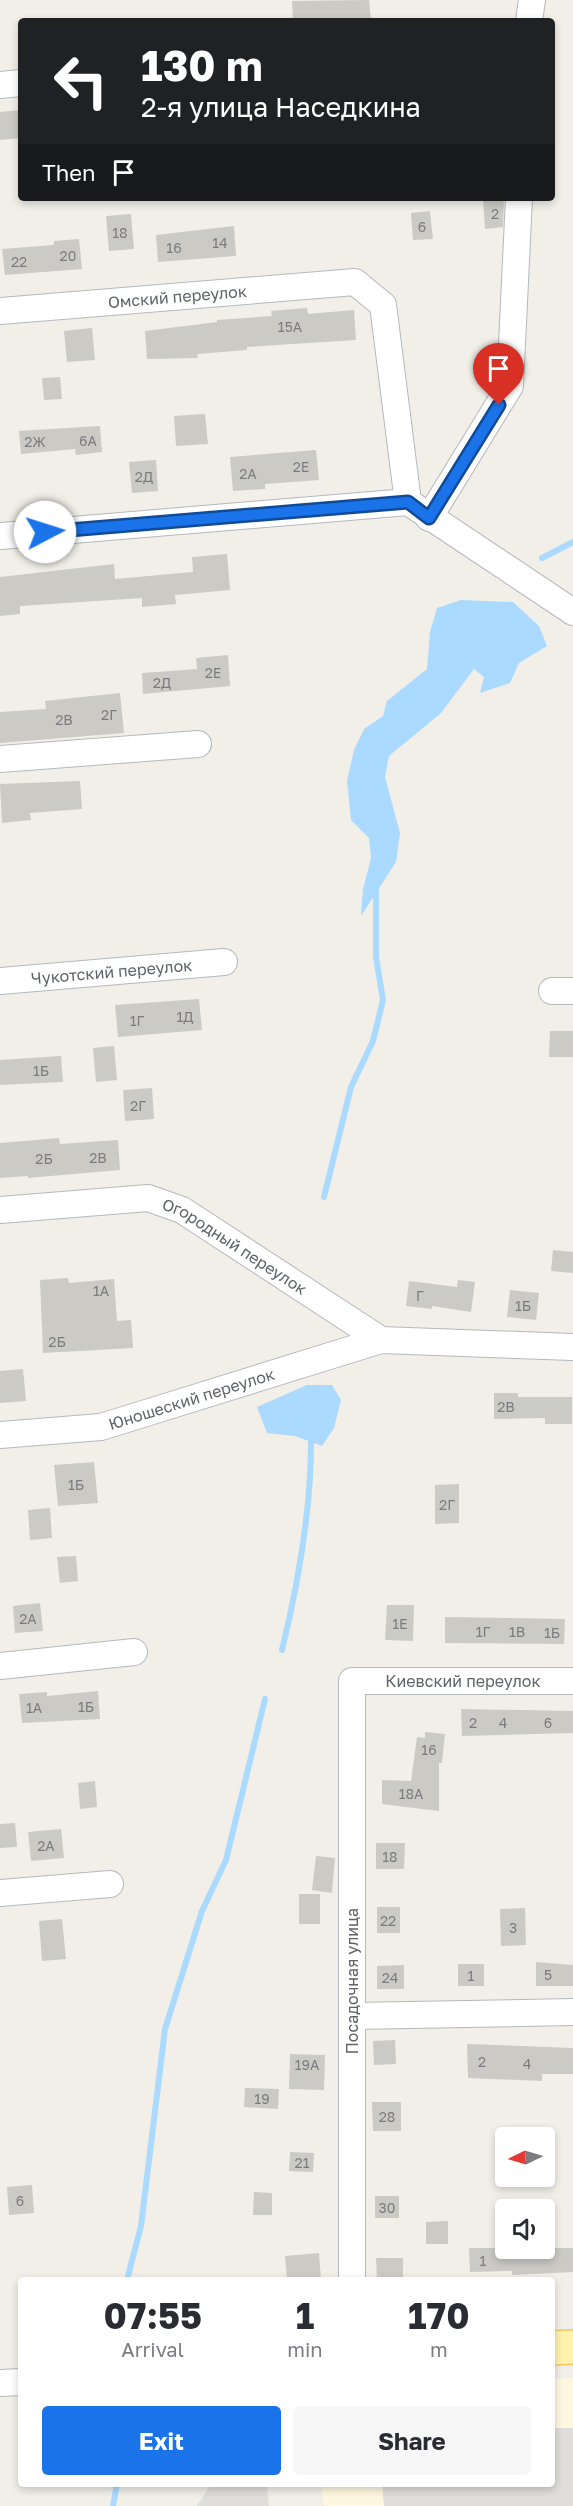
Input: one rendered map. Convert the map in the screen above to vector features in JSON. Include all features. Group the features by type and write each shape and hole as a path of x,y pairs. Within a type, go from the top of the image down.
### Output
{"main road":[{"path":"555,2348 573,2347"}],"street":[{"path":"529,18 532,0"},
{"path":"0,85 18,83"},
{"path":"429,518 510,386 519,201"},
{"name":"Омский переулок","path":"0,311 355,282 383,305 408,502"},
{"path":"0,536 408,502 573,612"},
{"path":"0,759 198,744"},
{"name":"Чукотский переулок","path":"0,981 224,962"},
{"name":"Огородный переулок","path":"0,1210 148,1198 182,1210 381,1340"},
{"path":"381,1340 573,1347"},
{"name":"Юношеский переулок","path":"0,1435 101,1427 381,1340"},
{"path":"0,1666 134,1652"},
{"name":"Киевский переулок","path":"352,1682 573,1681"},
{"name":"Посадочная улица","path":"352,1682 352,2277"},
{"path":"0,1893 110,1884"},
{"path":"352,2016 573,2012"},
{"path":"0,2383 18,2382"}],"shaded area":[{"path":"573,2378 573,2506 324,2506 321,2487 555,2487 555,2379"},
{"path":"555,2428 573,2428 573,2506 384,2506 382,2487 555,2487"},
{"path":"209,2487 267,2487 269,2506 197,2506"}],"water":[{"path":"461,600 513,602 539,626 547,646 519,663 510,683 480,693 484,677 474,669 441,713 389,756 385,777 400,833 396,862 361,916 363,889 371,858 369,838 351,820 347,781 354,750 364,729 383,716 387,701 427,669 430,632 437,608"},
{"path":"307,1385 332,1385 341,1400 334,1428 322,1446 295,1436 267,1433 257,1407"}],"building":[{"path":"369,0 371,18 293,18 292,1"},
{"path":"18,110 18,138 0,140 0,112"},
{"path":"483,201 504,201 503,227 485,229"},
{"path":"430,211 433,239 413,240 411,213"},
{"path":"131,214 134,249 109,251 106,216"},
{"path":"234,226 236,256 158,262 156,235"},
{"path":"79,239 82,269 5,275 2,249 54,245 54,241"},
{"path":"307,308 308,314 354,310 356,340 247,347 247,350 197,354 198,358 147,359 145,331 217,322 217,320 272,316 271,311"},
{"path":"92,328 95,360 67,362 64,331"},
{"path":"60,377 62,399 44,400 42,378"},
{"path":"205,414 208,444 176,446 174,416"},
{"path":"100,426 102,452 76,455 75,449 21,454 19,431"},
{"path":"316,450 319,480 265,484 265,489 233,491 230,457"},
{"path":"156,460 158,491 132,493 129,462"},
{"path":"227,554 230,590 175,595 176,604 142,607 142,598 20,606 20,614 0,616 0,577 114,564 115,579 193,572 192,557"},
{"path":"228,655 230,686 143,694 142,673 197,669 196,658"},
{"path":"120,693 124,733 0,743 0,712 46,709 45,701"},
{"path":"80,781 82,809 30,813 31,820 2,823 0,784"},
{"path":"199,999 202,1030 118,1037 115,1005"},
{"path":"550,1031 573,1031 573,1057 549,1057"},
{"path":"114,1046 117,1080 96,1082 93,1048"},
{"path":"61,1056 63,1082 0,1085 0,1060"},
{"path":"152,1088 154,1119 125,1121 123,1090"},
{"path":"59,1138 60,1144 118,1140 120,1170 28,1178 28,1176 0,1178 0,1143"},
{"path":"553,1250 573,1252 573,1273 551,1271"},
{"path":"68,1278 69,1283 114,1279 117,1321 131,1320 133,1348 43,1353 40,1280"},
{"path":"458,1280 475,1282 471,1312 432,1306 432,1309 406,1306 409,1281 457,1287"},
{"path":"510,1290 539,1293 536,1320 507,1317"},
{"path":"23,1369 26,1401 0,1403 0,1371"},
{"path":"494,1393 518,1393 518,1397 572,1397 572,1424 545,1424 545,1418 494,1419"},
{"path":"94,1462 98,1503 58,1506 54,1465"},
{"path":"459,1484 459,1523 435,1524 435,1485"},
{"path":"50,1508 52,1538 30,1540 28,1510"},
{"path":"76,1556 78,1581 60,1583 57,1557"},
{"path":"40,1603 43,1631 15,1633 13,1606"},
{"path":"387,1605 414,1605 413,1641 385,1640"},
{"path":"445,1617 565,1619 564,1644 445,1643"},
{"path":"98,1691 100,1719 22,1723 19,1694 47,1692 47,1696"},
{"path":"461,1709 573,1711 573,1733 462,1736"},
{"path":"425,1732 445,1734 442,1763 439,1763 439,1811 382,1804 382,1780 411,1781 417,1737 425,1738"},
{"path":"95,1781 97,1807 80,1809 78,1783"},
{"path":"15,1823 17,1847 0,1848 0,1824"},
{"path":"61,1829 64,1858 31,1861 28,1832"},
{"path":"376,1843 405,1843 404,1869 376,1869"},
{"path":"316,1856 335,1858 332,1893 312,1890"},
{"path":"299,1894 320,1894 320,1924 299,1924"},
{"path":"377,1907 400,1907 400,1933 377,1933"},
{"path":"525,1908 526,1945 501,1946 500,1909"},
{"path":"62,1919 66,1959 42,1961 39,1921"},
{"path":"536,1962 573,1965 573,1986 536,1986"},
{"path":"458,1964 484,1964 484,1986 458,1986"},
{"path":"404,1965 404,1989 377,1989 377,1966"},
{"path":"395,2040 396,2064 374,2065 373,2041"},
{"path":"467,2044 573,2048 573,2074 542,2074 542,2081 468,2078"},
{"path":"290,2054 325,2055 324,2090 289,2089"},
{"path":"245,2088 279,2089 278,2109 244,2107"},
{"path":"372,2102 401,2102 401,2131 373,2131"},
{"path":"290,2152 314,2153 313,2172 289,2171"},
{"path":"32,2185 34,2213 9,2215 7,2187"},
{"path":"254,2192 272,2193 272,2215 253,2215"},
{"path":"375,2196 399,2196 399,2218 375,2218"},
{"path":"448,2221 448,2244 426,2244 426,2222"},
{"path":"469,2248 495,2248 495,2259 555,2259 555,2248 573,2248 573,2272 512,2275 512,2271 470,2272"},
{"path":"319,2253 321,2277 287,2277 285,2256"},
{"path":"376,2258 403,2258 403,2277 377,2277"}],"waterway":[{"path":"542,558 573,542"},
{"path":"324,1197 351,1087 373,1041 383,1000 376,957 376,887"},
{"path":"282,1650 294,1597 307,1516 311,1434"},
{"path":"128,2277 141,2226 165,2029 202,1911 226,1860 265,1699"},
{"path":"113,2506 116,2487"}],"route":[{"path":"45,532 408,502 429,518 499,405"}]}
